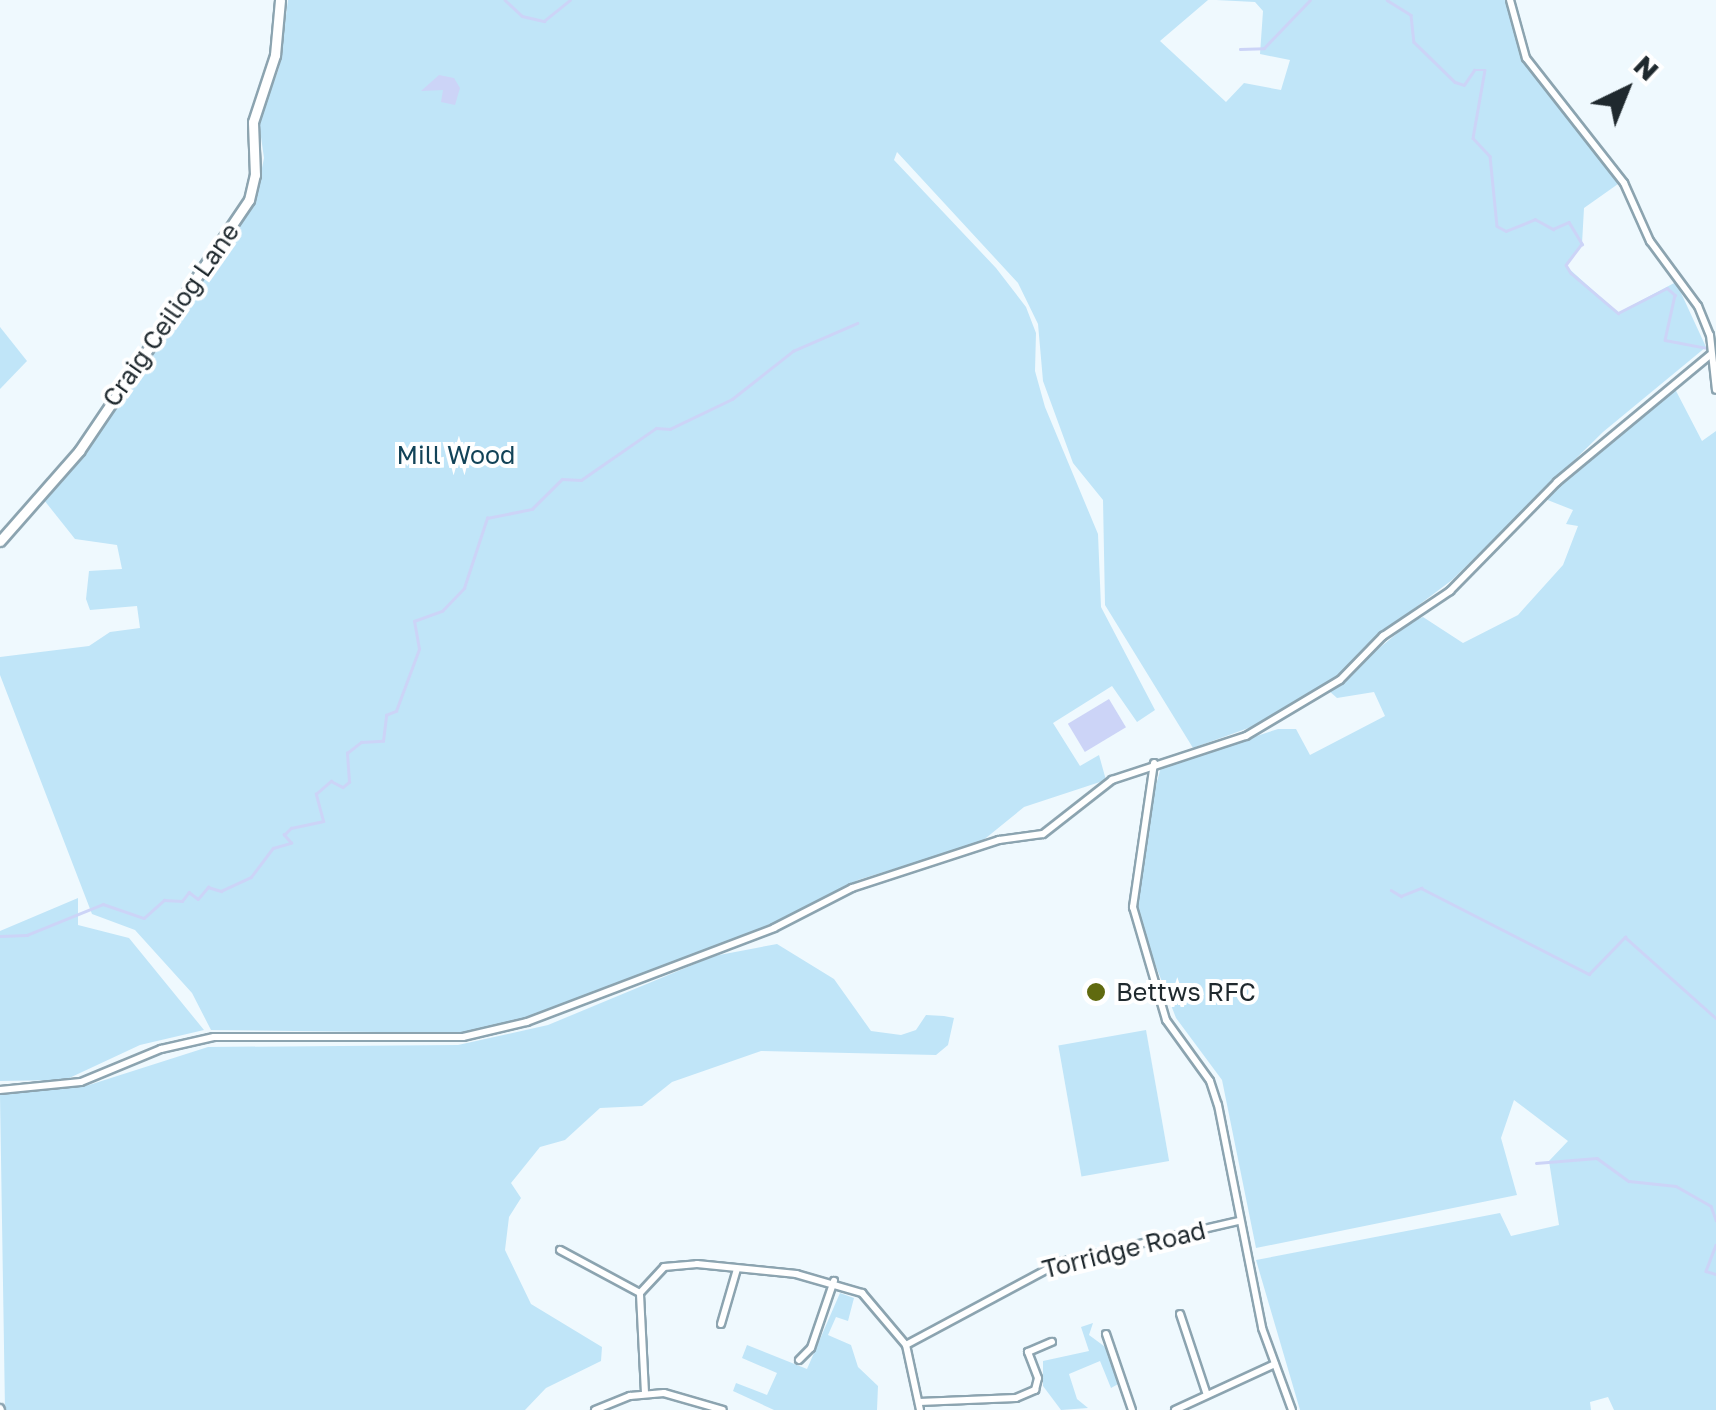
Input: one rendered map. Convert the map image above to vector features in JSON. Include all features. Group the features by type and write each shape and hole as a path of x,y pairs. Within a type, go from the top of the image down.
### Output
{"street":[{"name":"Craig Ceiliog Lane","path":"0,541 79,450 249,200 256,175 253,122 275,56 280,0"},
{"path":"1510,0 1526,58 1624,183 1650,241 1698,306 1710,335 1716,390"},
{"path":"0,1090 82,1082 161,1049 214,1037 463,1037 527,1022 774,928 852,888 999,840 1043,834 1112,780 1154,763 1246,736 1340,680 1383,636 1450,591 1558,482 1710,354"},
{"path":"1154,763 1133,907 1166,1020 1210,1081 1275,1364 1292,1410"},
{"name":"Torridge Road","path":"906,1345 1061,1262 1240,1221"},
{"path":"560,1250 640,1292"},
{"path":"640,1292 674,1264 834,1282 872,1301 906,1345 919,1406 1016,1398 1035,1390 1038,1378 1028,1352 1052,1342"},
{"path":"722,1324 736,1269"},
{"path":"799,1360 810,1348 834,1282"},
{"path":"640,1292 646,1393"},
{"path":"1180,1314 1207,1395"},
{"path":"1106,1334 1132,1410"},
{"path":"1176,1410 1275,1364"},
{"path":"596,1410 646,1393 681,1396 723,1410"}],"green space":[{"name":"Mill Wood","path":"288,0 1208,0 1160,41 1226,102 1244,83 1281,90 1290,60 1260,54 1263,11 1255,2 1216,0 1506,0 1529,70 1576,121 1618,184 1584,208 1582,244 1566,266 1618,313 1676,282 1706,347 1603,432 1452,580 1379,635 1341,675 1265,722 1193,748 1105,605 1103,500 1073,463 1043,381 1038,324 1018,283 897,152 894,160 996,268 1026,307 1036,333 1035,371 1045,407 1098,534 1101,607 1155,710 1137,722 1112,686 1053,723 1080,766 1099,755 1106,780 1024,807 981,842 858,880 775,925 537,1015 461,1033 211,1030 192,993 135,930 92,914 0,675 0,657 89,646 110,632 140,628 137,606 90,610 86,599 89,571 122,569 117,545 75,539 44,500 182,313 257,193 264,158 259,123 279,68"},
{"path":"0,327 27,361 0,389"},
{"path":"1674,387 1702,441 1716,431 1716,1410 1614,1410 1608,1397 1590,1402 1591,1410 1300,1410 1256,1260 1500,1213 1511,1236 1559,1225 1549,1161 1568,1141 1514,1100 1501,1138 1517,1195 1256,1248 1222,1080 1176,1018 1133,907 1135,862 1161,767 1278,729 1296,729 1310,755 1385,716 1374,692 1337,698 1328,690 1411,622 1423,617 1463,643 1518,615 1563,565 1578,526 1566,524 1573,510 1545,499"},
{"path":"78,898 78,925 129,938 204,1030 140,1045 65,1080 0,1081 0,931"},
{"path":"777,944 834,979 871,1031 901,1035 916,1030 926,1015 944,1016 954,1018 948,1045 936,1055 761,1051 672,1082 642,1106 600,1108 565,1140 540,1147 511,1183 521,1198 509,1217 505,1250 531,1304 602,1347 601,1361 546,1388 525,1410 5,1410 0,1095 89,1085 208,1047 458,1045 548,1025 714,956"},
{"path":"1146,1030 1169,1161 1081,1176 1058,1045"},
{"path":"840,1293 854,1298 848,1321 836,1317 828,1335 851,1345 858,1367 878,1386 877,1410 774,1410 733,1391 736,1383 767,1395 777,1373 742,1358 747,1345 807,1369"},
{"path":"1093,1323 1089,1335 1108,1349 1120,1383 1111,1388 1100,1361 1069,1374 1077,1399 1088,1408 1061,1410 1043,1386 1043,1361 1089,1351 1081,1327"}],"shaded area":[{"path":"439,75 454,78 460,88 455,105 441,102 443,90 421,91"},
{"path":"1109,699 1126,727 1085,752 1068,724"}],"waterway":[{"path":"505,0 522,16 544,21 570,0"},
{"path":"1240,49 1264,48 1310,0"},
{"path":"1387,0 1411,15 1414,42 1455,82 1464,85 1474,70 1485,70 1473,138 1490,156 1497,226 1506,231 1535,219 1553,229 1569,222 1582,244 1566,265 1571,273 1618,313 1667,288 1675,295 1665,340 1707,348"},
{"path":"0,936 27,935 103,904 144,918 164,900 182,901 189,892 198,899 208,887 221,891 251,877 273,848 291,843 284,835 291,828 323,821 316,794 331,781 343,787 349,782 347,753 361,742 383,741 386,715 396,711 419,649 414,621 442,611 464,588 487,518 532,509 562,479 581,480 656,428 670,429 732,399 793,351 857,323"},
{"path":"1391,890 1401,896 1421,888 1589,974 1625,937 1716,1018"},
{"path":"1536,1163 1597,1158 1629,1181 1676,1186 1711,1206 1716,1220"},
{"path":"1716,1245 1706,1271 1716,1274"}],"place":[{"name":"Bettws RFC","path":"1096,992"}]}
